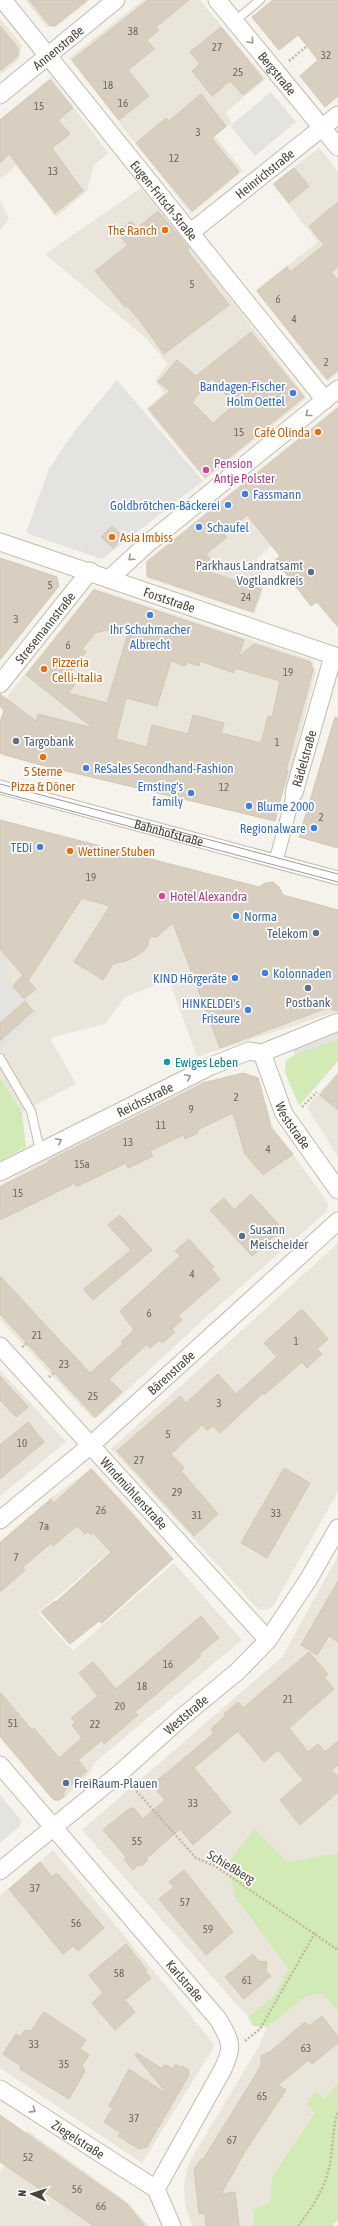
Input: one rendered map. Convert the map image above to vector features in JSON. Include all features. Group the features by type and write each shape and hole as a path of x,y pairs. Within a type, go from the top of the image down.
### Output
{"street":[{"name":"Eugen-Fritsch-Straße","path":"3,0 325,400"},
{"name":"Annenstraße","path":"0,95 116,0"},
{"name":"Bergstraße","path":"217,0 338,147"},
{"name":"Heinrichstraße","path":"191,232 338,115"},
{"path":"109,579 146,545 338,389"},
{"name":"Forststraße","path":"0,542 90,571 109,579 335,657"},
{"name":"Stresemannstraße","path":"0,684 90,571"},
{"name":"Rädelstraße","path":"276,860 294,793 335,657"},
{"name":"Bahnhofstraße","path":"0,787 276,860 338,878"},
{"name":"Reichsstraße","path":"0,1172 40,1150 211,1066 249,1051 262,1053 338,1022"},
{"name":"Weststraße","path":"262,1053 284,1114 338,1190"},
{"name":"Bärenstraße","path":"0,1520 91,1445 338,1221"},
{"name":"Windmühlenstraße","path":"0,1346 268,1640"},
{"name":"Weststraße","path":"0,1871 120,1773 181,1718 238,1671 268,1640 308,1580 338,1528"},
{"name":"Karlstraße","path":"0,1765 218,2019 227,2035 231,2051"},
{"path":"172,2226 156,2189 223,2069 231,2051"},
{"name":"Ziegelstraße","path":"0,2088 156,2189"}],"lane":[{"path":"235,21 260,0"},
{"path":"0,1058 31,1111 40,1150"}],"path":[{"path":"276,71 307,46"},
{"path":"302,1107 317,1092"},
{"name":"Schießberg","path":"129,1784 196,1858 214,1866 338,1950"},
{"path":"231,2051 260,2029 315,1934"},
{"path":"298,2226 318,2200 331,2158 333,2125 338,2111"}],"shaded area":[{"path":"25,0 90,0 56,27 47,27"},
{"path":"143,0 200,0 266,79 226,112 232,123 215,136 243,171 191,214 69,58"},
{"path":"0,19 22,45 19,59 0,75"},
{"path":"51,77 108,153 94,165 87,191 56,217 16,166 0,179 0,119"},
{"path":"271,92 296,122 255,156 230,126"},
{"path":"319,148 338,171 338,373 327,382 255,290 318,242 272,184"},
{"path":"141,188 191,248 307,398 205,480 146,409 164,393 155,380 168,364 147,339 45,254"},
{"path":"0,200 9,218 0,231"},
{"path":"117,380 203,481 102,559 26,533 49,469 74,432"},
{"path":"338,406 338,492 256,559 263,577 264,586 255,614 146,578 146,561"},
{"path":"94,588 312,660 316,670 287,787 283,789 275,821 4,756 0,753 0,722 4,711 1,704"},
{"path":"0,820 259,888 264,884 273,882 279,887 281,894 338,910 338,1011 197,1057 169,980 125,997 105,1024 50,1038 76,1084 22,1112 0,1078"},
{"path":"0,952 11,964 3,977 38,1013 0,1049"},
{"path":"338,1028 338,1039 295,1055 292,1046"},
{"path":"338,1072 338,1157 307,1107"},
{"path":"243,1073 259,1078 273,1127 326,1200 328,1206 326,1212 205,1318 97,1418 92,1418 0,1320 0,1185 49,1158 201,1082"},
{"path":"338,1243 338,1492 273,1606 269,1609 259,1610 111,1449"},
{"path":"0,1370 66,1442 0,1496"},
{"path":"92,1468 142,1522 142,1524 38,1613 73,1651 174,1563 242,1640 94,1763 90,1773 63,1799 56,1801 51,1798 0,1738 0,1541 51,1498"},
{"path":"338,1556 338,1853 288,1862 235,1897 288,1968 274,1996 248,2017 82,1830 282,1657"},
{"path":"0,1795 21,1820 20,1826 0,1843"},
{"path":"53,1850 215,2045 142,2163 0,2068 0,1896"},
{"path":"322,1992 338,2011 338,2083 324,2099 306,2104 315,2111 272,2176 270,2203 254,2209 253,2226 192,2226 185,2205 184,2184 187,2169 194,2154 258,2048 267,2027 307,1996"},
{"path":"28,2131 126,2201 149,2226 0,2226 0,2172"}],"green space":[{"path":"338,1038 338,1061 299,1106 285,1072 286,1060 298,1053"},
{"path":"0,1078 22,1112 26,1147 0,1161"},
{"path":"254,1828 288,1862 338,1853 338,2011 322,1993 307,1996 267,2027 253,2026 248,2017 274,1996 288,1968 235,1897 228,1864"},
{"path":"338,2083 338,2220 332,2226 253,2226 254,2209 270,2203 272,2176 315,2112 306,2104 316,2091 324,2099"}],"building":[{"path":"29,0 87,0 55,26 49,25"},
{"path":"148,0 189,0 156,27 159,30 147,40 154,49 128,70 149,96 119,120 72,60"},
{"path":"273,0 338,0 338,96 325,107 300,76 318,60 307,46 298,35 279,50 252,17"},
{"path":"0,26 18,48 18,56 0,71"},
{"path":"221,27 263,79 243,95 230,81 212,96 192,71 200,64 190,52"},
{"path":"50,80 73,108 58,120 70,134 52,148 83,191 55,213 9,154 0,163 0,120"},
{"path":"201,94 226,126 212,138 239,172 192,211 136,143 166,118 169,121"},
{"path":"294,168 309,186 289,203 274,184"},
{"path":"338,202 338,267 331,272 338,280 338,370 327,379 257,291 287,267 290,272 324,245 309,226"},
{"path":"158,211 189,248 187,250 229,305 164,354 141,322 127,306 125,307 95,271 128,245 117,233 131,221 137,228"},
{"path":"251,332 304,397 205,477 149,409 170,391 158,382 177,360 196,376","holes":["212,378 234,405 213,423 192,402"]},
{"path":"338,408 338,627 317,602 311,606 275,560 280,556 247,515 224,534 227,537 206,554 210,559 200,569 261,589 253,612 147,576 147,562"},
{"name":"Asia Imbiss","path":"112,526 123,536 113,548 101,537"},
{"path":"0,558 57,577 59,586 0,660"},
{"path":"94,590 244,640 239,656 254,644 310,662 313,670 286,770 288,770 275,821 33,763 0,753 0,722 4,711 0,706 0,694 36,721 38,714 93,728 26,675","holes":["131,624 107,703 68,693 75,685 66,677 86,652 82,649 95,633","171,661 185,666 187,662 199,666 200,661 234,673 235,668 280,681 272,717 268,716 261,743 221,733 224,723 193,715 188,734 152,725 147,747 116,739 126,698 157,706"]},
{"path":"335,717 338,718 338,848 299,837"},
{"path":"0,820 259,887 265,883 273,882 279,887 283,895 338,910 338,1011 327,1008 220,1048 173,923 156,937 150,936 147,947 139,954 129,960 113,964 103,980 74,962 110,906 82,898 28,981 0,949"},
{"path":"23,975 36,989 24,999 13,986"},
{"path":"25,1001 33,1011 0,1041 0,1023"},
{"path":"243,1073 258,1078 271,1128 293,1154 263,1175 245,1154 233,1113 197,1130 198,1133 185,1139 183,1135 150,1151 153,1156 128,1168 126,1163 76,1187 75,1183 0,1220 0,1187 49,1162 48,1161 204,1083"},
{"path":"338,1074 338,1110 320,1095"},
{"path":"251,1194 278,1224 278,1236 274,1236 252,1256 210,1210 224,1198 234,1210"},
{"path":"120,1215 152,1250 93,1300 84,1289 131,1250 108,1225"},
{"path":"189,1239 214,1267 211,1269 220,1279 178,1316 182,1320 172,1329 175,1332 162,1343 159,1340 150,1348 147,1344 109,1379 122,1392 95,1417 0,1314 0,1276 90,1373 123,1344 121,1342 134,1330 120,1311 180,1256 175,1251"},
{"path":"302,1309 328,1339 317,1349 322,1354 307,1368 302,1362 264,1395 263,1393 220,1433 213,1426 207,1430 202,1425 171,1454 184,1468 181,1471 218,1514 194,1536 117,1451 180,1396 186,1403 218,1374 236,1394 277,1357 264,1343"},
{"path":"0,1376 28,1407 16,1417 0,1400"},
{"path":"28,1422 44,1442 0,1479 0,1445"},
{"path":"284,1468 310,1483 267,1558 241,1543"},
{"path":"91,1469 173,1559 102,1623 99,1621 70,1644 41,1612 55,1601 56,1602 111,1552 93,1533 91,1535 88,1532 85,1534 77,1526 53,1546 51,1543 23,1567 25,1570 0,1592 0,1543 51,1499 54,1503"},
{"path":"338,1581 338,1642 329,1636 317,1655 301,1645"},
{"path":"201,1616 219,1638 199,1654 201,1656 135,1712 138,1715 104,1744 102,1740 78,1760 87,1771 64,1791 64,1796 60,1800 54,1800 0,1736 0,1692 32,1730 34,1728 59,1758 82,1738 72,1725 75,1722 71,1718 98,1696 79,1673 93,1662 116,1689"},
{"path":"309,1652 328,1674 324,1677 334,1689 289,1728 308,1752 318,1744 325,1752 338,1741 338,1765 332,1770 338,1777 338,1792 300,1825 280,1800 303,1780 278,1750 264,1762 238,1731 194,1768 231,1812 193,1845 180,1829 147,1858 147,1861 141,1866 138,1865 133,1870 124,1859 126,1857 103,1830 127,1810 134,1808 143,1819 165,1800 152,1785 214,1733 211,1729 225,1716 224,1714 238,1702 243,1708"},
{"path":"40,1862 52,1877 57,1873 104,1928 78,1951 73,1946 63,1954 9,1889"},
{"path":"184,1870 233,1932 206,1955 159,1899 174,1887 169,1882"},
{"path":"126,1944 147,1970 145,1971 151,1978 125,2000 135,2012 115,2030 92,2003 103,1993 89,1975"},
{"path":"253,1954 258,1961 267,1962 266,1971 271,1976 244,1999 225,1977"},
{"path":"44,2012 86,2040 80,2049 89,2055 82,2066 85,2071 69,2099 20,2069 21,2066 3,2054 16,2034 20,2037 25,2030 31,2031"},
{"path":"322,2016 338,2037 338,2043 312,2064 309,2060 278,2085 286,2090 246,2150 221,2194 235,2192 239,2226 206,2226 205,2213 199,2214 194,2169 201,2159 202,2161 261,2066 261,2056 271,2051 305,2022 309,2026"},
{"path":"137,2053 161,2068 166,2065 173,2069 176,2064 179,2067 182,2066 188,2069 189,2075 147,2147 139,2149 118,2136 121,2133 104,2122 113,2108 109,2106 129,2069 168,2095 135,2055"},
{"path":"0,2115 127,2204 145,2226 94,2226 0,2162"}],"tram line":[{"path":"0,784 338,874"},
{"path":"0,792 338,882"}],"place":[{"name":"The Ranch","path":"165,230"},
{"name":"Bandagen-Fischer Holm Oettel","path":"293,393"},
{"name":"Café Olinda","path":"318,432"},
{"name":"Pension Antje Polster","path":"206,470"},
{"name":"Fassmann","path":"245,494"},
{"name":"Goldbrötchen-Bäckerei","path":"228,505"},
{"name":"Schaufel","path":"199,527"},
{"name":"Asia Imbiss","path":"112,537"},
{"name":"Parkhaus Landratsamt Vogtlandkreis","path":"311,572"},
{"name":"Ihr Schuhmacher Albrecht","path":"150,615"},
{"name":"Pizzeria Celli-Italia","path":"44,669"},
{"name":"Targobank","path":"16,741"},
{"name":"5 Sterne Pizza & Döner","path":"43,757"},
{"name":"ReSales Secondhand-Fashion","path":"86,768"},
{"name":"Ernsting's family","path":"191,793"},
{"name":"Blume 2000","path":"249,806"},
{"name":"Regionalware","path":"314,828"},
{"name":"TEDi","path":"40,847"},
{"name":"Wettiner Stuben","path":"70,851"},
{"name":"Hotel Alexandra","path":"162,896"},
{"name":"Norma","path":"236,916"},
{"name":"Telekom","path":"316,933"},
{"name":"Kolonnaden","path":"265,973"},
{"name":"KIND Hörgeräte","path":"235,978"},
{"name":"Postbank","path":"308,988"},
{"name":"HINKELDEI's Friseure","path":"248,1010"},
{"name":"Ewiges Leben","path":"167,1062"},
{"name":"Susann Meischeider","path":"242,1236"},
{"name":"FreiRaum-Plauen","path":"66,1783"}]}
